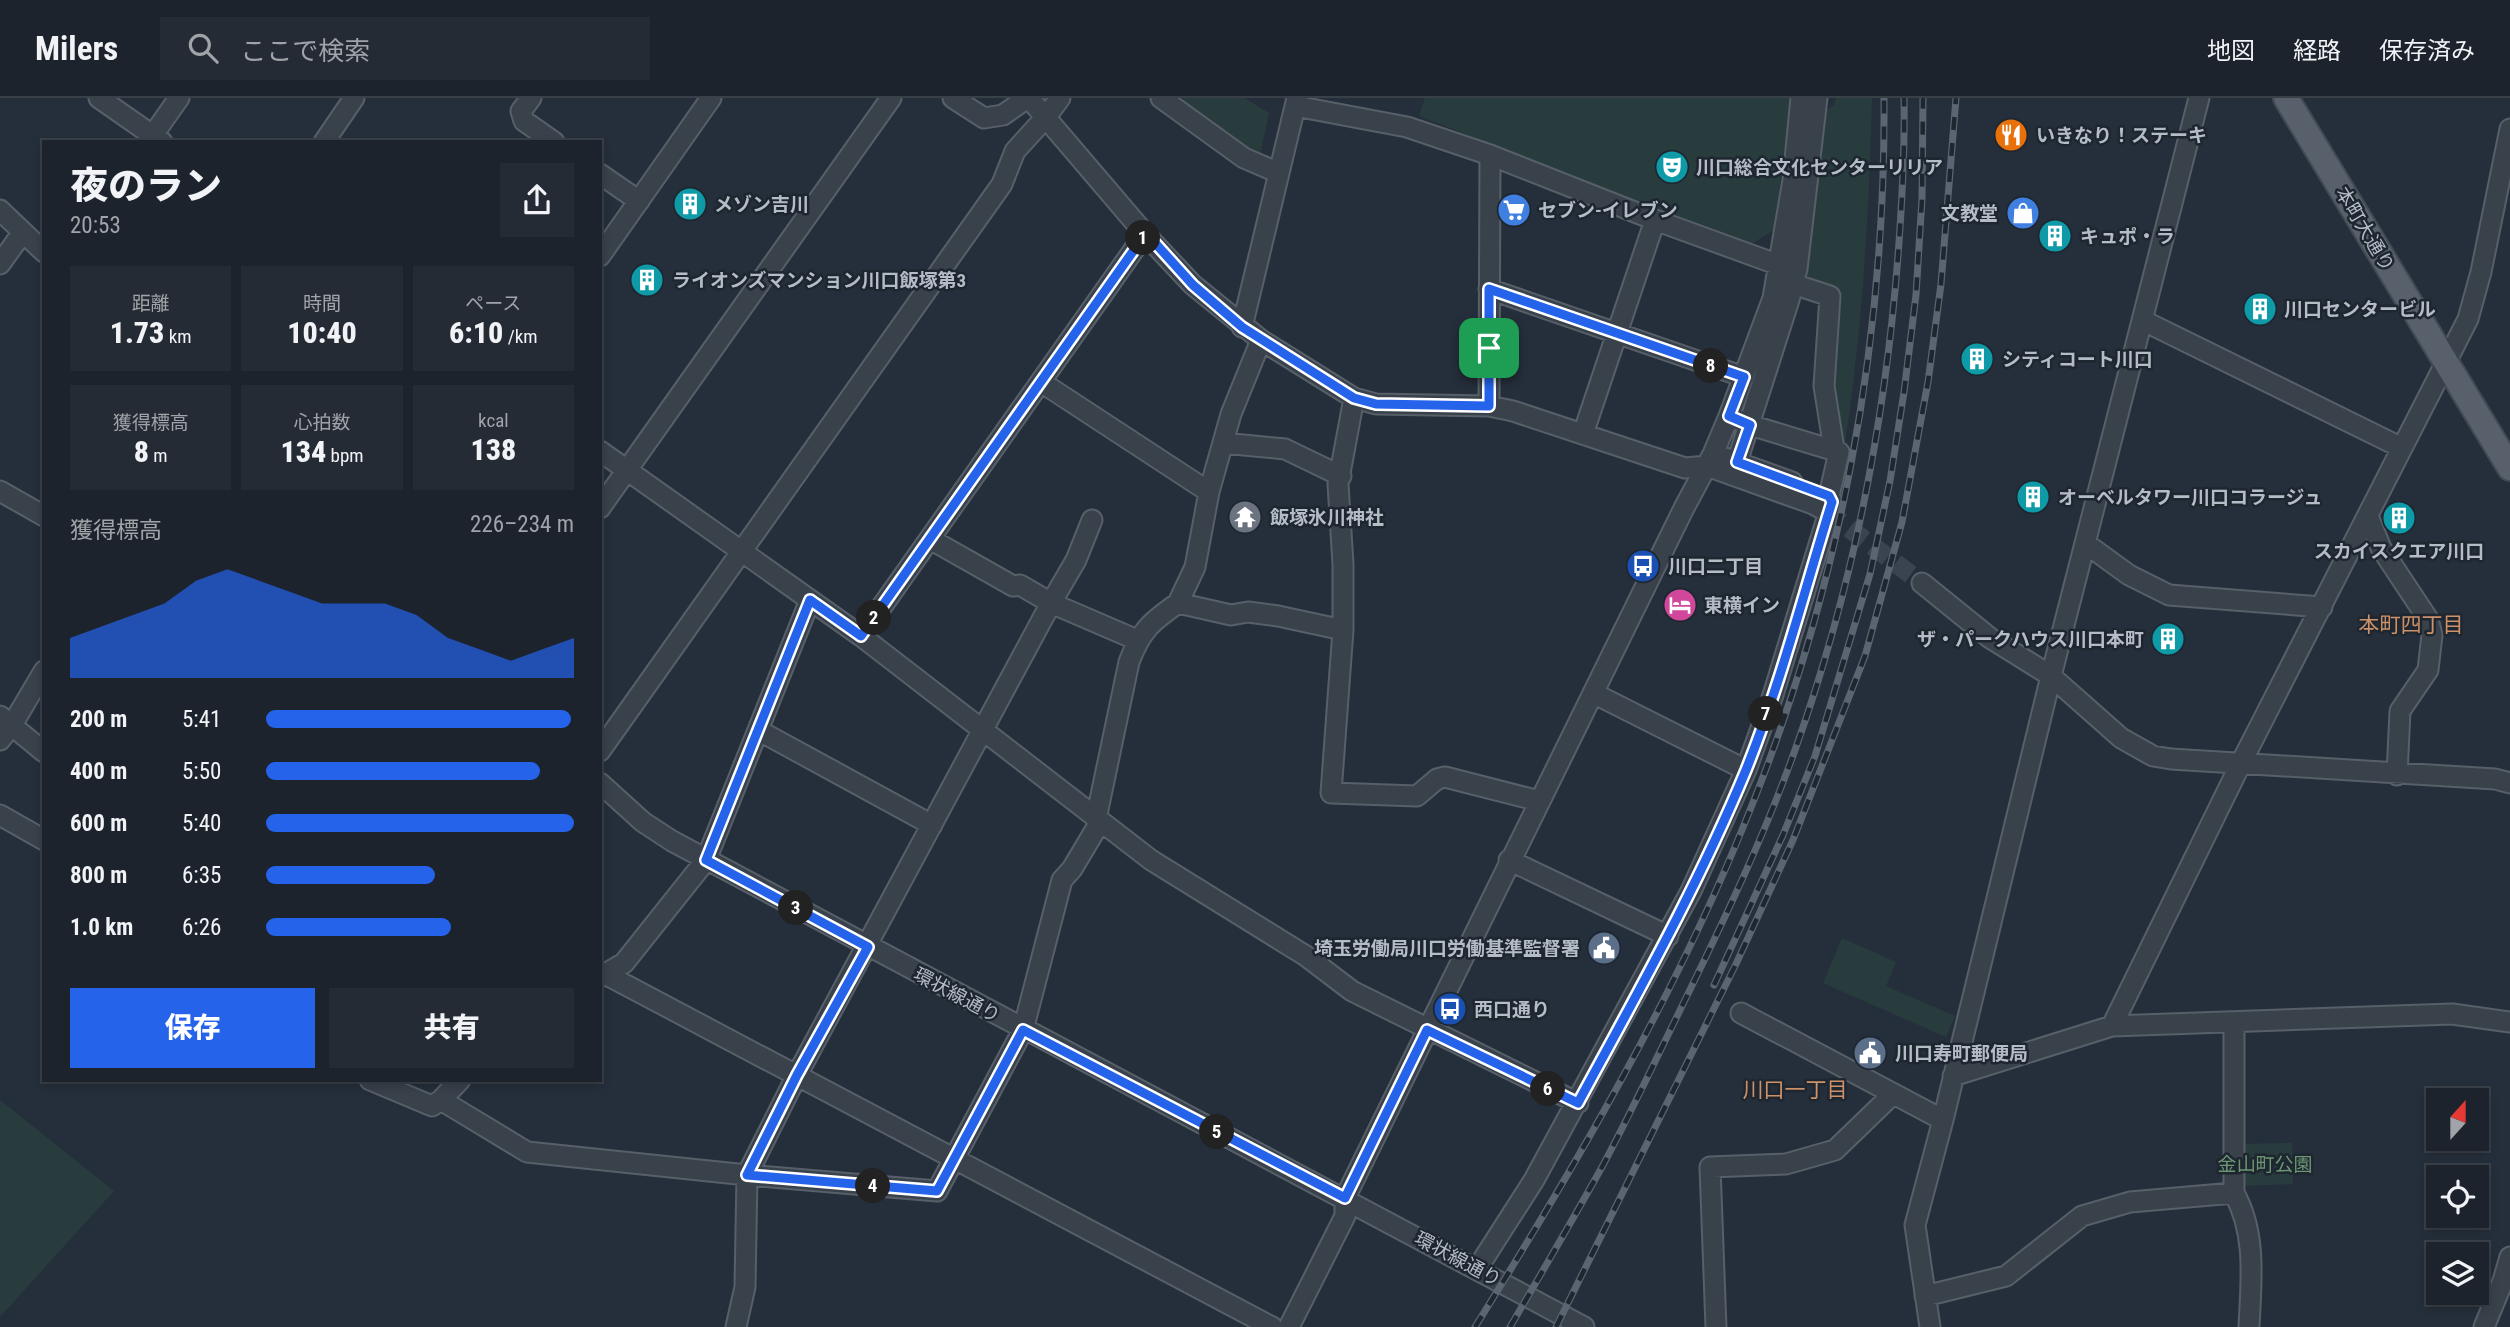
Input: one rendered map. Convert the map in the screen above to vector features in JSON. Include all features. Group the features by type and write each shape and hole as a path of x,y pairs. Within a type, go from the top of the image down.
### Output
{"main road":[{"name":"本町大通り","path":"2286,98 2510,468"}],"street":[{"path":"99,98 154,140 179,98"},
{"path":"325,140 354,98"},
{"path":"531,98 521,111 524,121 551,140"},
{"path":"602,253 711,98"},
{"path":"602,505 891,98"},
{"path":"953,98 984,118 1003,115 1028,98 1193,285 1242,327 1354,398 1376,404 1489,406 1513,411 1685,468 1737,462 1827,510"},
{"path":"602,748 1002,184 1015,152 1060,98"},
{"path":"1161,98 1244,158 1279,173"},
{"path":"1289,1327 1345,1216 1345,1198 1729,416 1766,321 1779,265 1793,180 1801,98"},
{"path":"1737,462 1793,284 1817,98"},
{"path":"1930,1327 1915,1225 2051,676 2199,98"},
{"path":"1242,327 1296,102 1407,127 1490,155 1779,265 1793,284 1830,296 1824,386 1834,449"},
{"path":"2112,1026 2241,763 2468,319 2509,139"},
{"path":"1489,406 1490,155"},
{"path":"602,175 639,201"},
{"path":"0,211 42,250"},
{"path":"1583,434 1655,220"},
{"path":"0,264 23,232"},
{"path":"861,636 1146,233"},
{"path":"1489,289 1744,377"},
{"path":"2142,320 2402,448"},
{"path":"441,1100 527,1152 937,1191 1023,1030 1062,880 1072,869 1098,820 1129,662 1137,640 1152,621 1178,603 1195,567 1209,492 1231,414 1261,340"},
{"path":"1041,382 1209,492"},
{"path":"1354,398 1338,484 1343,564 1343,630 1331,793 1417,796 1437,779 1446,777 1539,801"},
{"path":"1477,1269 1534,1180 1668,936 1746,770 1793,634 1827,510 1839,452 1729,416"},
{"path":"1223,443 1285,449 1340,477"},
{"path":"602,452 861,636 1151,860 1306,956 1352,991 1578,1103"},
{"path":"1707,465 1806,513 1827,510"},
{"path":"0,491 42,513"},
{"path":"2368,516 2381,548 2428,619 2432,635 2428,670 2400,711 2397,775"},
{"path":"736,1327 745,1287 747,1175 797,1075 1076,560 1093,520"},
{"path":"930,539 1013,586 1020,585 1051,603 1137,640"},
{"path":"2085,542 2129,575 2169,595 2322,607"},
{"path":"1922,583 1990,638 2051,676 2121,738 2153,756 2510,782"},
{"path":"603,976 624,963 706,860 810,600"},
{"path":"1178,603 1231,615 1248,612 1278,616 1343,630"},
{"path":"42,674 4,727 42,751"},
{"path":"1593,693 1746,770"},
{"path":"758,730 932,825"},
{"name":"環状線通り","path":"602,785 643,822 706,860 1345,1198 1575,1325"},
{"path":"0,815 42,840"},
{"path":"1509,860 1668,936"},
{"path":"603,976 797,1075 1272,1327"},
{"path":"1741,1013 1943,1120"},
{"path":"1953,1076 2112,1026 2452,1014 2510,1022"},
{"path":"2234,1022 2234,1193 2242,1208 2252,1259 2249,1327"},
{"path":"374,1082 432,1106 458,1082"},
{"path":"1716,1327 1710,1167 1786,1164 1835,1150 1893,1094"},
{"path":"1925,1296 2006,1276 2081,1216 2130,1202 2234,1193"},
{"path":"2484,1327 2510,1257"}],"green space":[{"path":"1184,98 1245,98 1269,113 1259,160 1179,106"},
{"name":"川口総合文化センターリリア","path":"1425,98 1792,98 1774,230 1753,243 1745,243 1419,116"},
{"path":"1836,98 1872,98 1864,275 1844,450 1832,386 1839,293 1799,278 1822,113 1834,105"},
{"path":"1842,938 1896,962 1886,986 1955,1016 1946,1037 1823,983"},
{"path":"0,1100 114,1191 0,1317"},
{"name":"金山町公園","path":"2292,1143 2293,1184 2239,1186 2238,1144"}],"tunnel":[{"path":"1826,511 1922,583"}],"railway":[{"path":"1475,1327 1586,1142 1655,1016 1718,886 1779,734 1831,557 1851,466 1866,375 1876,283 1884,98"},
{"path":"1510,1327 1613,1147 1714,940 1770,815 1815,690 1849,568 1875,444 1892,319 1899,236 1904,157 1904,98"},
{"path":"1714,985 1783,835 1815,756 1870,574 1890,481 1916,295 1922,199 1923,98"},
{"path":"1556,1327 1736,964 1793,840 1865,656 1902,522 1928,382 1941,284 1956,98"}],"place":[{"name":"いきなり！ステーキ","path":"2011,135"},
{"name":"川口総合文化センターリリア","path":"1672,167"},
{"name":"メゾン吉川","path":"690,204"},
{"name":"セブン-イレブン","path":"1514,210"},
{"name":"文教堂","path":"2023,213"},
{"name":"キュポ・ラ","path":"2055,236"},
{"name":"ライオンズマンション川口飯塚第3","path":"647,280"},
{"name":"川口センタービル","path":"2260,309"},
{"name":"シティコート川口","path":"1977,359"},
{"name":"オーベルタワー川口コラージュ","path":"2033,497"},
{"name":"飯塚氷川神社","path":"1245,517"},
{"name":"スカイスクエア川口","path":"2399,518"},
{"name":"川口二丁目","path":"1643,566"},
{"name":"東横イン","path":"1680,605"},
{"name":"ザ・パークハウス川口本町","path":"2168,639"},
{"name":"埼玉労働局川口労働基準監督署","path":"1604,948"},
{"name":"西口通り","path":"1450,1009"},
{"name":"川口寿町郵便局","path":"1870,1053"}],"district":[{"name":"本町四丁目","path":"2411,625"},
{"name":"川口一丁目","path":"1795,1090"}],"route":[{"path":"1146,233 1193,285 1242,327 1354,398 1376,404 1489,406 1489,348 1489,289 1744,377 1729,416 1750,425 1737,462 1829,496 1832,502 1801,609 1746,770 1691,891 1578,1103 1427,1030 1345,1198 1023,1030 937,1191 747,1175 797,1075 868,947 706,860 810,600 861,636 1146,233"}]}
